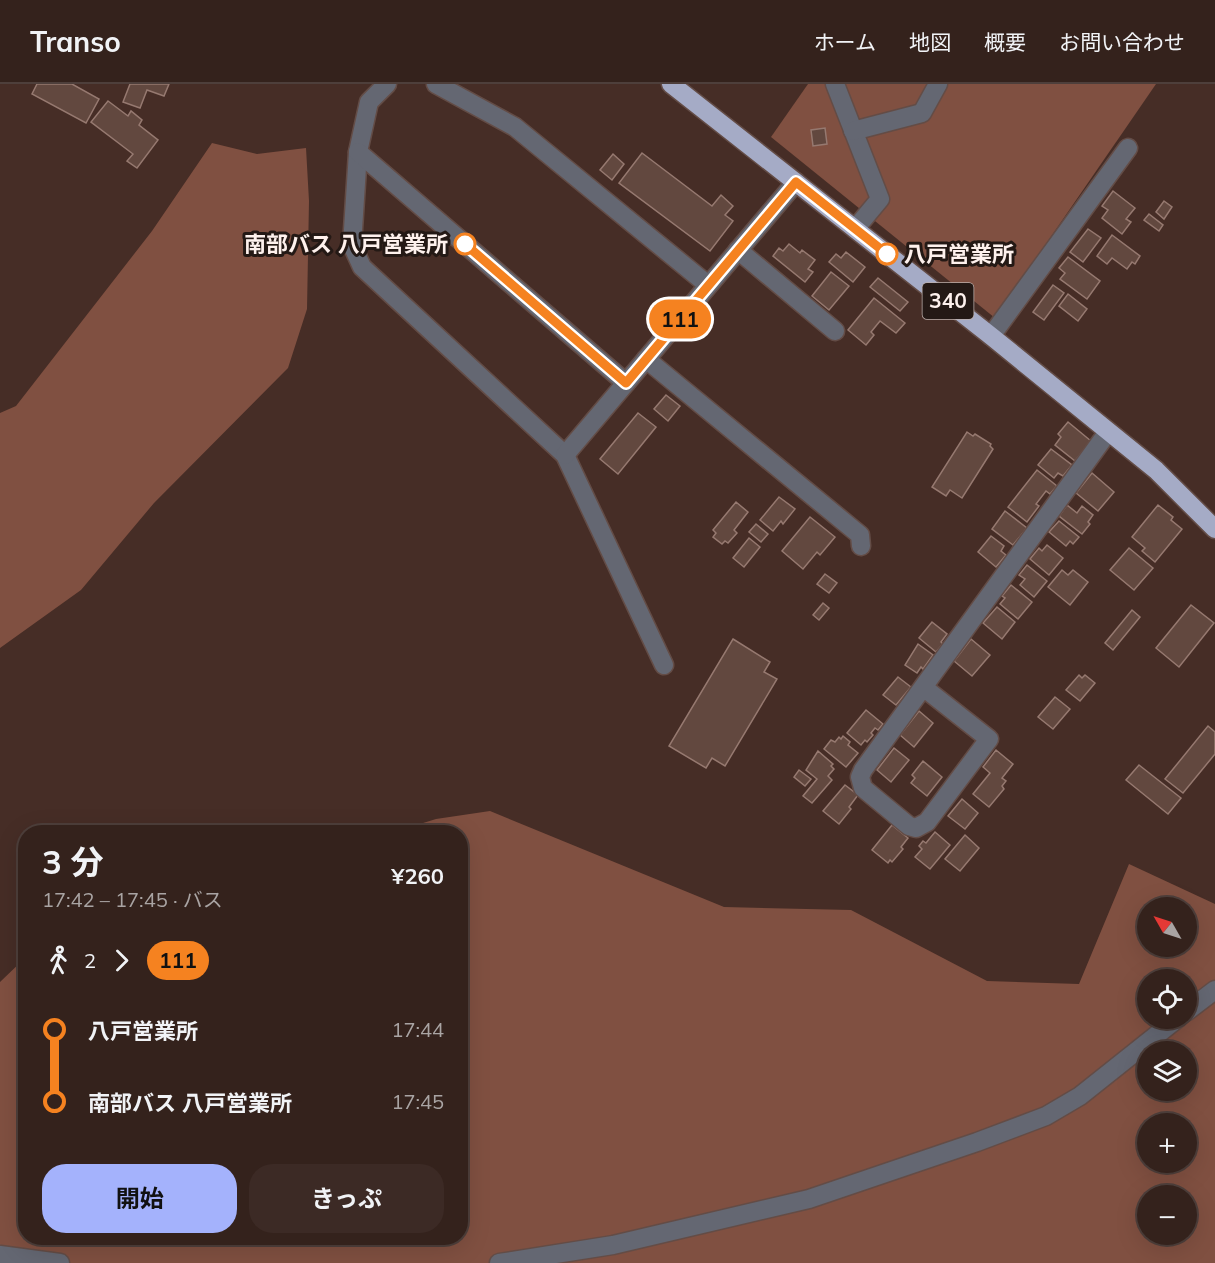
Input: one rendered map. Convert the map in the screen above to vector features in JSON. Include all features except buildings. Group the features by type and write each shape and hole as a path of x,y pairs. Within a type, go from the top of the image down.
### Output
{"highway":[{"name":"340","path":"671,84 991,336 1156,470 1215,529"}],"street":[{"path":"387,84 369,102 358,152 352,245 362,267 565,455 664,665"},
{"path":"436,84 515,127 708,285"},
{"path":"835,84 880,199 855,229"},
{"path":"853,131 922,113 938,84"},
{"path":"991,336 1128,148"},
{"path":"358,152 626,383"},
{"path":"565,455 796,182"},
{"path":"738,250 835,331"},
{"path":"646,359 860,536 861,546"},
{"path":"923,687 989,740 927,822 916,828 909,826 863,788 860,777 862,770 1108,432"},
{"path":"1197,1004 1215,990"},
{"path":"499,1263 613,1245 809,1199 977,1142 1046,1116 1080,1096 1165,1029"},
{"path":"0,1255 60,1263"}],"shaded area":[{"path":"808,84 1156,84 995,318 771,137"},
{"path":"212,143 257,154 306,148 309,201 307,309 288,368 154,503 81,590 0,648 0,413 16,406 152,231"},
{"path":"490,811 724,907 851,910 987,981 1079,984 1129,864 1215,904 1215,1263 0,1263 0,982 18,965 18,1245 468,1245 468,825 417,825 436,819"}],"bus line":[{"name":"111","path":"465,244 626,383 796,182 887,254"}],"place":[{"name":"南部バス 八戸営業所","path":"465,244"},
{"name":"八戸営業所","path":"887,254"}]}
